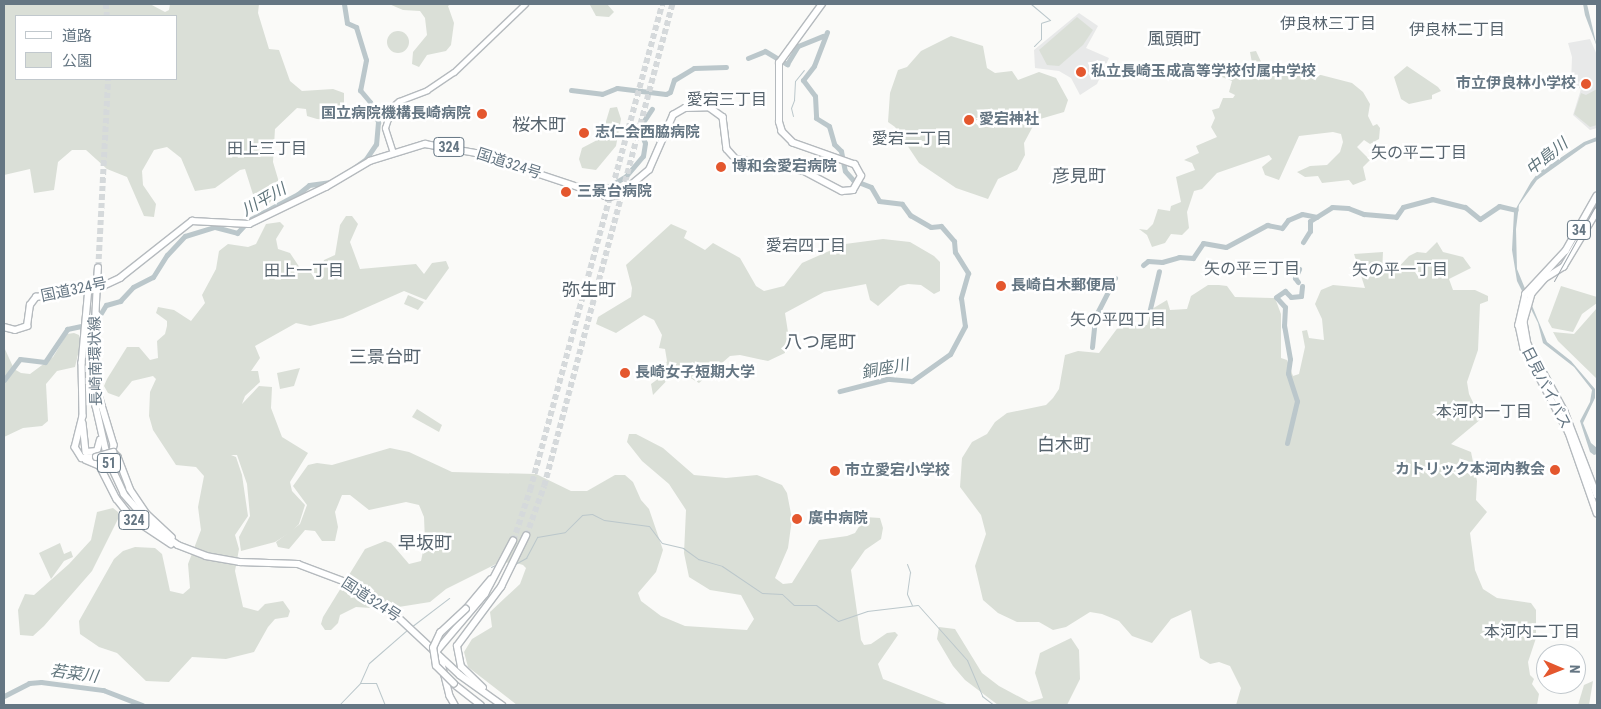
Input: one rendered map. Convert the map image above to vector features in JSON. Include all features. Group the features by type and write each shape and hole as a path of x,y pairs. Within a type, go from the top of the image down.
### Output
{"highway":[{"name":"国道324号","path":"4,327 15,330 27,326 30,305 36,297 112,283 129,273 157,246 192,221 249,224 326,188 366,163 425,144 467,150 598,195 614,196 626,190 649,170 673,115 685,108 709,107 723,117 727,149 736,159 810,173 842,191 853,190 859,182 858,168 841,159 793,143 782,132 778,109 780,61 822,4"},
{"name":"日見バイパス","path":"1540,370 1521,338 1522,302 1536,280 1566,251 1597,196"},
{"name":"日見バイパス","path":"1597,212 1564,267 1542,282 1527,303 1524,315 1526,340 1568,423 1597,495"},
{"name":"長崎南環状線","path":"98,268 94,344 95,386 101,435 112,470 131,503 154,528"},
{"path":"89,288 82,380 83,416 74,443 76,452 84,459 113,452"},
{"name":"51","path":"83,416 83,447 93,453 100,442 95,386"},
{"name":"51","path":"95,386 114,445 113,452"},
{"name":"日見バイパス","path":"1568,423 1597,513"},
{"name":"324","path":"113,452 118,457 130,489 147,514 180,542 206,556"},
{"name":"324","path":"84,459 100,466 122,506 144,528 180,549 206,556"},
{"name":"国道324号","path":"154,528 178,545 206,556 240,562 292,563 333,575 378,601 467,680 503,705"},
{"path":"436,652 507,573 526,536"},
{"path":"503,705 464,672 457,656 462,636 487,595 513,541"},
{"path":"482,705 454,684 436,666 433,648 440,634 466,609 487,595"},
{"path":"436,652 487,595"},
{"path":"428,644 441,645"},
{"path":"436,652 445,668 450,696 456,705"}],"main road":[{"path":"393,153 385,128 392,107 399,101 427,90 454,72 526,4"}],"shaded area":[{"path":"1583,4 1587,4 1597,47 1585,15"},
{"path":"1079,13 1098,26 1086,48 1109,58 1097,84 1080,95 1071,78 1059,71 1035,68 1034,50"},
{"name":"市立伊良林小学校","path":"1590,39 1597,55 1597,128 1590,130 1573,115 1581,89 1571,84 1572,57 1568,43"},
{"path":"1597,137 1597,141 1586,145 1537,180 1519,205 1516,229 1517,269 1547,342 1571,361 1595,389 1595,398 1583,423 1591,443 1597,448 1597,454 1594,455 1590,452 1580,421 1590,402 1592,390 1574,367 1543,343 1538,323 1517,281 1512,250 1514,212 1531,182 1538,173 1584,142"}],"green space":[{"path":"4,4 150,4 165,12 169,10 170,4 259,4 258,13 269,49 279,50 290,81 302,91 333,89 344,93 344,106 330,120 307,116 306,109 297,108 275,129 273,162 281,189 279,197 269,203 256,204 245,169 240,170 215,188 195,191 181,158 167,147 154,150 142,171 143,185 156,204 154,217 144,216 127,177 107,169 86,150 72,150 58,162 54,190 34,193 30,169 4,175"},
{"path":"389,4 451,4 448,6 454,23 451,45 446,51 427,55 419,67 412,64 413,52 427,35 425,18 420,11 403,10"},
{"path":"607,4 614,12 609,17 596,16 590,5"},
{"path":"1077,17 1093,30 1083,45 1059,66 1047,65 1039,50"},
{"path":"398,31 406,34 409,42 406,50 398,53 390,50 387,42 390,34"},
{"path":"951,36 983,46 987,68 995,73 1012,71 1018,80 1039,72 1056,78 1068,100 1064,112 1040,119 1032,128 1024,143 1025,155 1017,170 998,179 988,199 956,188 919,163 895,127 888,122 890,93 898,70 907,67 921,51"},
{"path":"1256,51 1263,66 1284,74 1321,75 1352,83 1363,92 1370,104 1368,116 1373,126 1377,124 1380,128 1379,139 1370,144 1364,140 1357,147 1370,160 1363,167 1366,180 1353,185 1349,180 1322,183 1318,176 1305,177 1297,172 1310,166 1327,165 1340,152 1343,142 1341,134 1333,132 1299,136 1279,180 1265,175 1262,167 1272,159 1269,155 1217,173 1202,189 1194,191 1187,212 1189,228 1182,235 1171,234 1165,243 1152,247 1147,235 1139,229 1147,230 1153,224 1158,209 1170,211 1171,206 1181,202 1176,177 1195,170 1192,163 1184,160 1199,153 1196,146 1217,137 1211,127 1215,118 1212,110 1219,108 1223,98 1233,98 1235,95 1229,92 1232,81 1222,77 1230,65 1246,69 1252,63 1250,52"},
{"path":"1407,66 1441,91 1432,95 1432,99 1409,104 1401,99 1394,77"},
{"path":"1597,89 1597,125 1590,127 1574,114 1581,93 1586,95"},
{"path":"617,107 621,119 616,146 596,170 582,168 579,159 582,148 601,138 610,108"},
{"path":"346,216 352,216 358,224 350,242 360,269 416,264 424,274 432,263 446,261 449,268 426,300 404,291 343,318 310,326 296,323 255,346 260,358 251,371 258,371 260,382 245,396 242,404 259,386 272,387 271,408 282,437 308,453 290,482 292,491 305,505 299,524 291,532 275,542 241,551 239,537 250,516 247,484 237,455 231,455 236,457 242,475 248,516 235,535 239,549 235,571 243,607 258,611 265,604 283,601 290,611 288,617 275,619 268,627 254,652 226,659 192,657 169,682 146,681 117,653 99,647 80,634 79,621 114,559 123,551 135,547 155,548 162,554 170,591 183,594 190,588 188,564 201,530 198,507 204,476 196,467 176,465 153,430 149,416 150,392 156,379 153,376 132,381 119,397 108,393 104,386 107,379 127,347 139,347 150,360 158,358 157,341 165,334 167,321 156,313 158,307 174,310 191,321 205,303 202,295 216,269 219,251 228,244 248,247 256,244 266,224 280,222 284,226 276,239 278,249 290,253 300,268 321,268 324,260 335,255 340,225"},
{"path":"671,224 687,231 684,238 705,250 713,243 740,258 756,286 764,291 784,286 802,263 845,244 883,239 910,242 934,256 940,262 940,291 934,294 921,285 908,284 900,286 878,306 870,300 866,284 824,292 785,313 790,345 787,352 768,361 740,355 730,356 699,383 677,370 653,395 651,384 662,376 667,361 665,349 659,348 662,335 654,320 644,315 616,333 596,324 598,317 631,297 632,288 626,265"},
{"path":"1437,242 1443,252 1463,257 1471,268 1449,279 1453,290 1475,290 1488,296 1488,301 1480,304 1478,350 1467,382 1469,394 1481,419 1451,444 1471,452 1477,481 1476,500 1487,512 1470,533 1475,570 1483,589 1497,598 1531,603 1536,610 1536,638 1528,662 1530,675 1534,679 1532,684 1536,690 1536,694 1539,694 1537,705 1236,705 1241,688 1230,666 1219,662 1210,664 1200,658 1191,610 1171,619 1152,643 1132,636 1119,621 1102,614 1090,612 1066,627 1053,630 1039,622 1017,622 998,613 983,600 975,566 986,534 981,515 960,487 962,458 972,442 987,434 995,422 1007,413 1046,405 1053,398 1059,389 1065,355 1078,351 1099,353 1119,326 1147,325 1152,309 1167,300 1170,310 1187,309 1191,296 1208,285 1219,285 1227,286 1235,297 1275,298 1281,314 1281,358 1287,360 1293,376 1299,374 1305,347 1302,331 1307,330 1309,338 1324,340 1322,319 1315,304 1321,290 1333,285 1365,288 1354,254 1383,252 1382,273 1393,273 1409,256 1417,252 1426,253"},
{"path":"1561,286 1597,297 1597,303 1582,314 1573,332 1552,328 1548,321"},
{"path":"408,295 424,302 418,310 404,304"},
{"path":"1597,308 1597,379 1558,341 1553,332 1574,334"},
{"path":"74,333 79,335 81,342 75,367 57,371 46,384 48,421 42,426 23,428 4,437 4,347 14,369 21,373 30,374 53,357 67,334"},
{"path":"300,368 294,386 280,389 277,373"},
{"path":"417,409 442,425 439,432 412,417"},
{"path":"629,434 636,434 663,448 694,475 726,478 757,475 782,485 787,493 792,519 788,548 775,578 783,584 792,583 819,540 855,533 865,517 880,518 883,528 881,539 865,550 851,570 861,640 864,645 871,644 887,633 895,632 898,635 878,664 883,679 949,705 517,705 468,667 464,652 472,639 492,627 490,612 520,584 526,568 523,565 513,562 496,564 446,589 430,602 386,609 356,607 340,615 338,623 331,630 325,630 321,624 323,617 365,549 385,541 391,543 409,564 421,561 425,542 424,517 419,505 406,502 369,510 350,495 342,495 335,512 338,527 335,541 322,541 315,531 305,530 289,549 278,547 276,542 300,524 307,505 293,486 308,465 317,463 332,465 390,448 409,452 452,472 536,474 571,491 587,491 615,475 625,475 633,482 641,500 649,509 663,550 656,572 638,593 641,601 661,616 685,626 747,630 754,619 741,595 710,590 689,577 684,553 686,510 669,484 642,461 627,442"},
{"path":"113,508 118,512 118,519 92,571 33,636 20,635 18,610 25,594 34,595 69,564 91,540 97,512"},
{"path":"60,543 64,554 71,551 73,557 64,561 51,579 39,553"},
{"path":"939,627 955,629 982,673 999,686 1029,702 1043,698 1035,673 1040,653 1071,638 1079,650 1080,679 1067,705 998,705 965,680 953,666 937,639"},
{"path":"1593,681 1589,705 1578,705 1581,694 1586,694 1586,684"}],"waterway":[{"name":"川平川","path":"344,4 347,23 356,27 366,60 360,90 370,102 378,122 376,144 366,159 355,167"},
{"path":"1031,4 1050,20 1041,23 1041,39 1034,46"},
{"name":"銅座川","path":"827,32 814,66 803,80 815,96 816,118 829,126 834,144 841,151 845,171 853,180 871,187 879,201 902,204 910,215 931,227 941,226 954,241 955,252 968,273 961,298 965,326 950,354 912,381 887,379 840,391"},
{"path":"748,58 765,51 787,64 798,46 823,36"},
{"path":"571,90 602,94 617,88 666,94 670,92 674,80 694,68 726,67"},
{"path":"793,116 791,108 794,100 795,81 804,70"},
{"path":"599,186 608,187 626,176 643,156 645,143 639,128 652,109"},
{"name":"川平川","path":"4,380 20,359 45,362 67,329 95,323 106,305 120,301 133,287 153,277 167,255 185,236 215,227 237,233 249,220 298,194 309,185 331,182"},
{"path":"1303,242 1310,231 1310,221 1332,207 1348,208 1364,214 1396,217 1403,207 1432,199 1465,207 1480,219 1499,206 1516,210"},
{"path":"1143,265 1148,261 1162,262 1179,257 1193,258 1203,243 1226,247 1267,225 1282,228 1288,220 1302,214 1317,217"},
{"path":"1298,282 1295,278 1299,269"},
{"path":"1149,313 1159,271"},
{"path":"1092,347 1095,317 1115,278"},
{"path":"1287,443 1297,401 1288,373 1290,359 1284,326 1285,307 1276,297 1285,291 1291,297 1301,296 1302,286"},
{"path":"515,564 526,558 537,537 565,532 582,515 592,514 604,520 649,526 662,543 683,548 698,559 722,566 762,593 782,594 794,605 816,605 838,621 867,611 918,605 967,660 982,696 994,705"},
{"path":"907,564 910,572 907,594 912,605"},
{"path":"491,567 495,565"},
{"path":"411,627 449,598"},
{"path":"339,705 360,683 369,663 408,629"},
{"name":"若菜川","path":"4,696 29,683 41,682 103,690 142,705"},
{"path":"360,683 376,683 385,705"}],"tunnel":[{"path":"106,4 107,15"},
{"path":"513,541 530,490 662,4"},
{"path":"526,536 544,486 672,4"},
{"path":"98,268 108,80"}],"tram line":[{"path":"1554,281 1597,203"}],"place":[{"name":"私立長崎玉成高等学校付属中学校","path":"1081,72"},
{"name":"市立伊良林小学校","path":"1586,84"},
{"name":"国立病院機構長崎病院","path":"482,114"},
{"name":"愛宕神社","path":"969,120"},
{"name":"志仁会西脇病院","path":"584,133"},
{"name":"博和会愛宕病院","path":"721,167"},
{"name":"三景台病院","path":"566,192"},
{"name":"長崎白木郵便局","path":"1001,286"},
{"name":"長崎女子短期大学","path":"625,373"},
{"name":"カトリック本河内教会","path":"1555,470"},
{"name":"市立愛宕小学校","path":"835,471"},
{"name":"廣中病院","path":"797,519"}],"district":[{"name":"伊良林三丁目","path":"1328,24"},
{"name":"伊良林二丁目","path":"1457,30"},
{"name":"風頭町","path":"1174,39"},
{"name":"愛宕三丁目","path":"727,100"},
{"name":"桜木町","path":"539,125"},
{"name":"愛宕二丁目","path":"912,139"},
{"name":"田上三丁目","path":"267,149"},
{"name":"矢の平二丁目","path":"1419,153"},
{"name":"彦見町","path":"1079,176"},
{"name":"愛宕四丁目","path":"806,246"},
{"name":"矢の平三丁目","path":"1252,269"},
{"name":"矢の平一丁目","path":"1400,270"},
{"name":"田上一丁目","path":"304,271"},
{"name":"弥生町","path":"589,290"},
{"name":"矢の平四丁目","path":"1118,320"},
{"name":"八つ尾町","path":"820,342"},
{"name":"三景台町","path":"385,357"},
{"name":"本河内一丁目","path":"1484,412"},
{"name":"白木町","path":"1064,445"},
{"name":"早坂町","path":"425,543"},
{"name":"本河内二丁目","path":"1532,632"}],"water label":[{"name":"中島川","path":"1547,157"}]}
